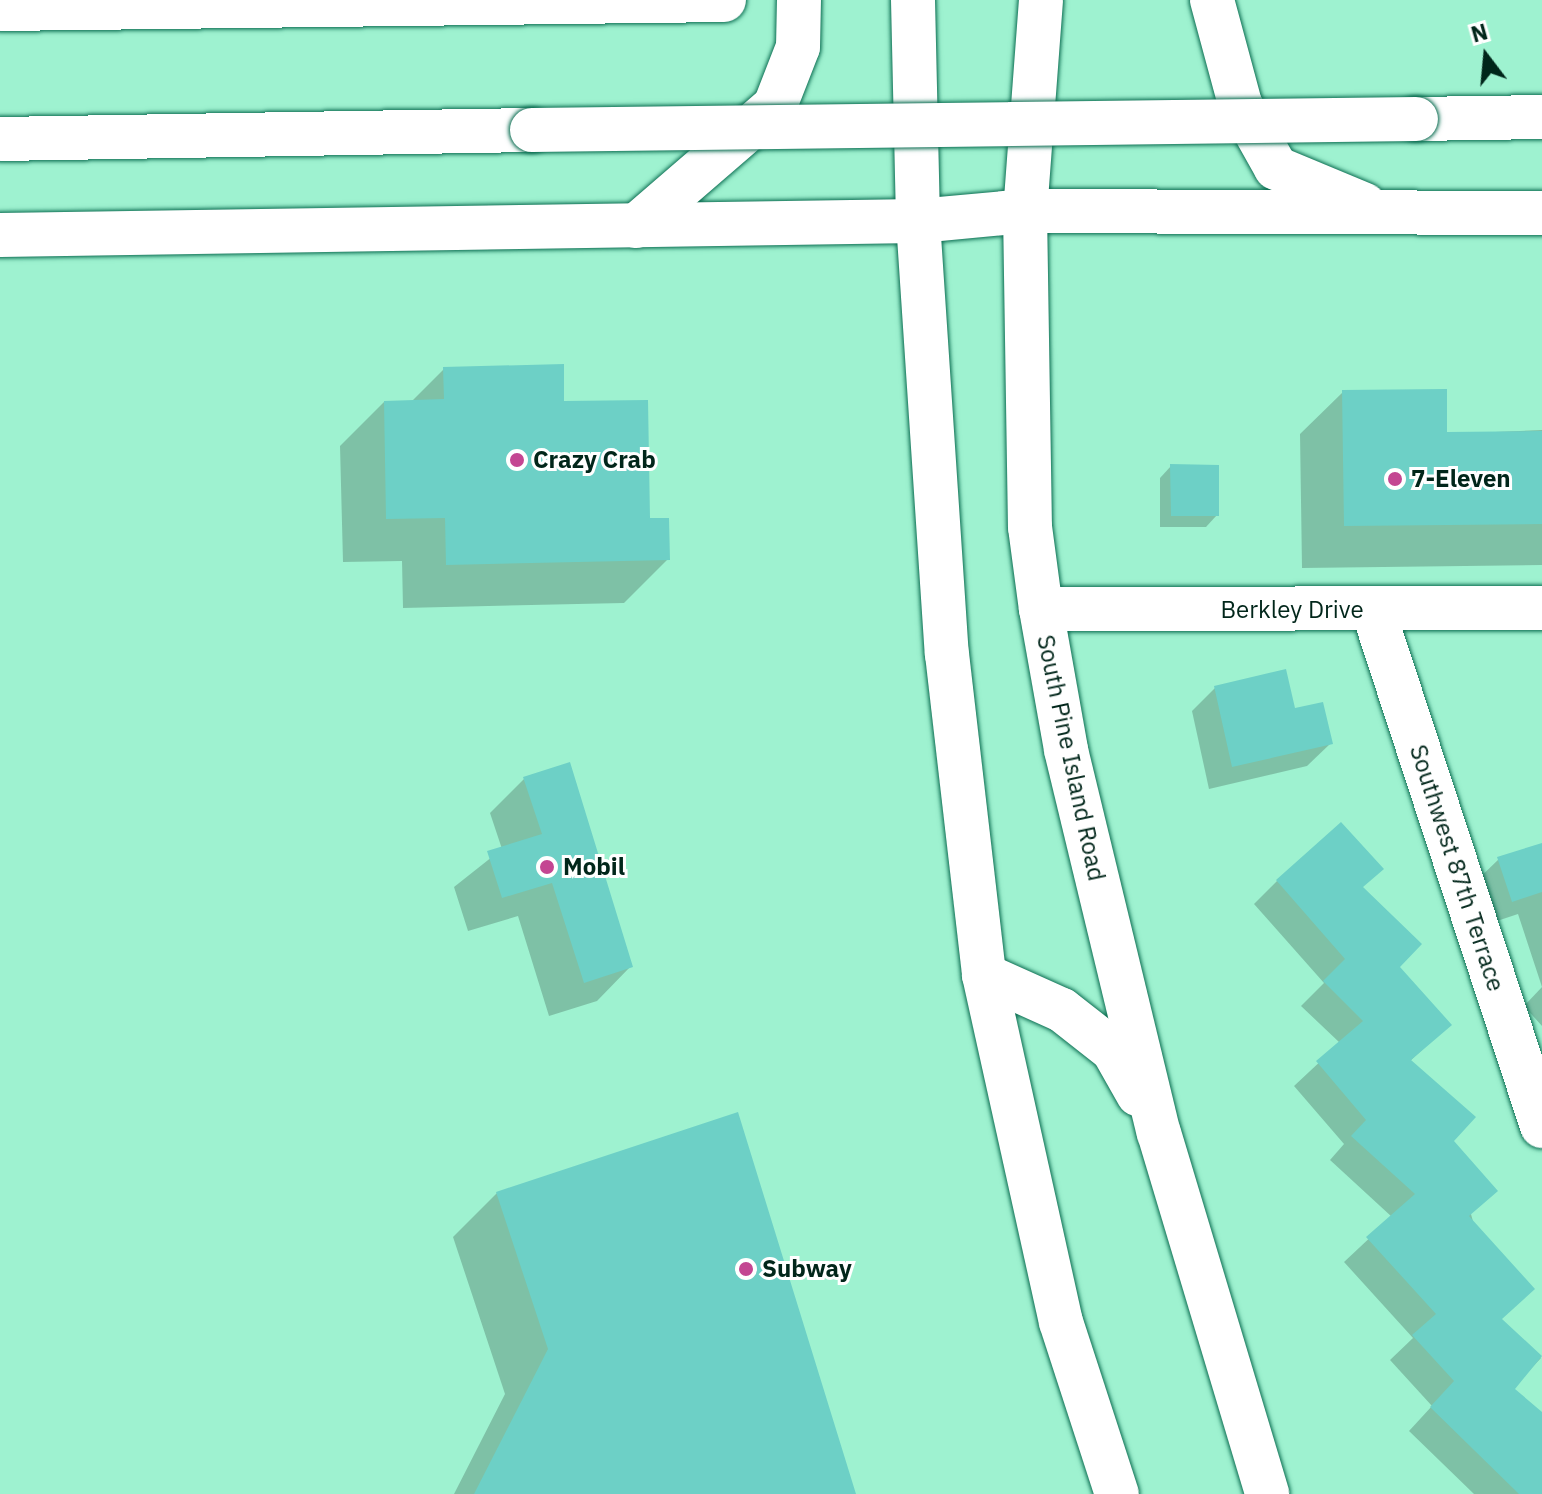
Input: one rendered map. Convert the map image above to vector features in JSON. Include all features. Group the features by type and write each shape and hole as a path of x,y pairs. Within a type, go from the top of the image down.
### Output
{"main road":[{"path":"0,9 724,0"},
{"path":"636,226 775,106 798,47 799,0"},
{"path":"913,0 918,221 947,654 984,975 1061,1322 1117,1494"},
{"name":"South Pine Island Road","path":"1041,0 1025,211 1030,527 1041,609 1066,750 1159,1133 1267,1494"},
{"path":"1212,0 1240,104 1276,168 1386,214"},
{"path":"0,139 1542,117"},
{"path":"0,235 918,221 1025,211 1542,213"},
{"name":"Berkley Drive","path":"1041,609 1542,608"},
{"name":"Southwest 87th Terrace","path":"1373,610 1542,1126"},
{"path":"984,975 1062,1010 1113,1050 1159,1133"}],"building":[{"name":"Crazy Crab","path":"564,364 564,401 648,400 650,518 669,518 670,560 446,565 445,518 386,519 384,401 444,399 443,367"},
{"name":"7-Eleven","path":"1447,389 1447,432 1542,431 1542,524 1344,526 1342,390"},
{"path":"1170,464 1219,465 1219,516 1171,516"},
{"path":"1286,669 1295,708 1323,702 1333,744 1232,767 1214,686"},
{"name":"Mobil","path":"570,762 633,967 584,983 552,883 502,898 487,851 542,834 523,777"},
{"path":"1341,822 1384,869 1363,887 1422,944 1400,967 1452,1025 1411,1060 1476,1117 1454,1141 1498,1191 1469,1216 1535,1289 1502,1319 1542,1356 1515,1389 1542,1412 1542,1494 1519,1494 1430,1407 1454,1381 1412,1335 1436,1314 1366,1237 1415,1194 1351,1136 1366,1120 1316,1061 1363,1021 1323,981 1345,959 1276,880"},
{"path":"1542,843 1542,892 1512,902 1497,857"},
{"path":"738,1112 856,1494 474,1494 548,1349 496,1192"}],"place":[{"name":"Crazy Crab","path":"517,460"},
{"name":"7-Eleven","path":"1395,479"},
{"name":"Mobil","path":"547,867"},
{"name":"Subway","path":"746,1269"}]}
